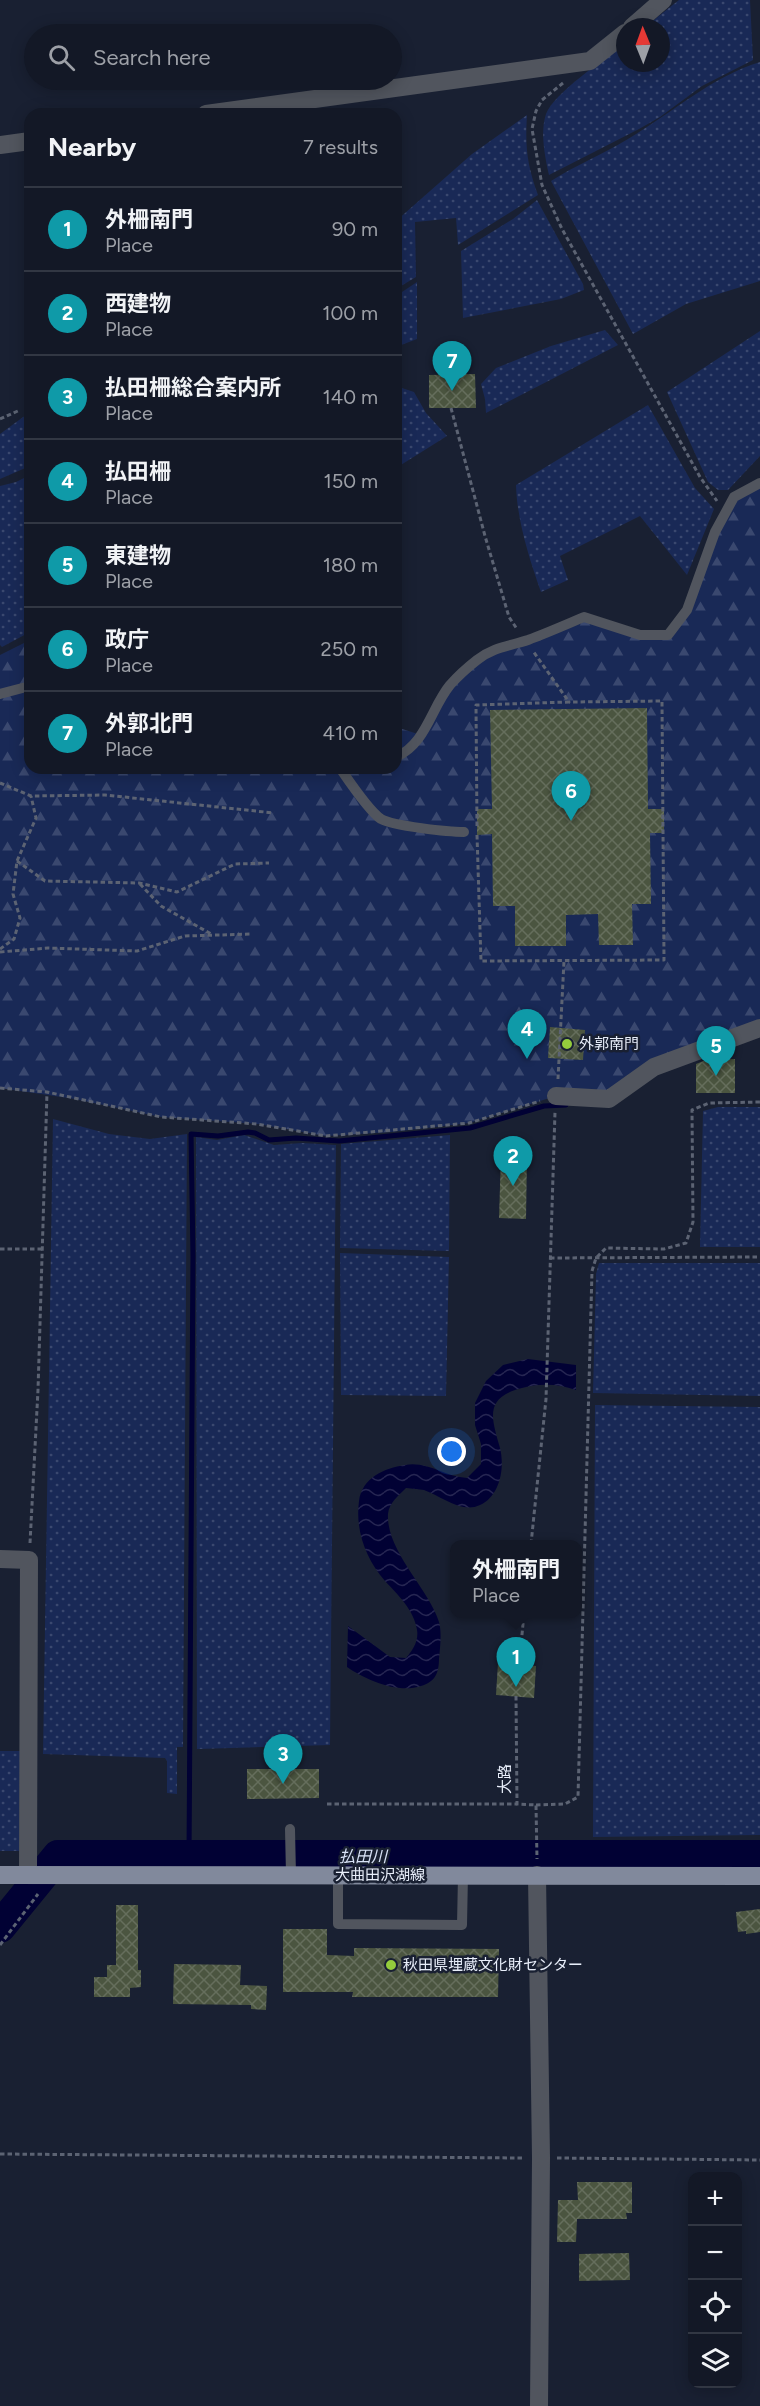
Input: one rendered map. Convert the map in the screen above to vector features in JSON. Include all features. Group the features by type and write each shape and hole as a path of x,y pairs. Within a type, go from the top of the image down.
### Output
{"main road":[{"name":"大曲田沢湖線","path":"0,1875 760,1876"}],"street":[{"path":"642,18 663,0"},
{"path":"402,87 590,61 616,40"},
{"path":"249,108 380,90"},
{"path":"0,145 24,142"},
{"path":"556,1096 609,1099 654,1067 760,1028"},
{"path":"0,1559 29,1560 29,1875"},
{"path":"537,1875 541,2158 539,2406"}],"lane":[{"path":"402,754 408,752 421,735 450,685 478,659 505,645 526,641 584,617 640,635 668,635 687,610 712,542 734,497 760,483"},
{"path":"0,694 24,688"},
{"path":"344,774 354,789 381,819 443,832 464,832"},
{"path":"290,1829 291,1875"},
{"path":"338,1875 338,1924 462,1925 463,1875"}],"path":[{"path":"566,80 542,99 536,111 532,129 542,185 562,229 700,477 711,495 728,508"},
{"path":"451,408 484,536 509,617 569,702"},
{"path":"0,419 20,410"},
{"path":"662,701 664,960 564,961 481,961 476,705 662,701"},
{"path":"0,783 31,796 105,795 274,813"},
{"path":"0,950 14,939 20,918 13,894 17,861 36,818 31,796"},
{"path":"17,861 45,881 139,883 177,892 235,864 269,863"},
{"path":"139,883 161,906 214,935"},
{"path":"0,950 48,948 137,951 185,936 252,934"},
{"path":"532,1540 546,1399 556,1096 564,961"},
{"path":"0,1088 47,1092 161,1117 258,1124 326,1136 469,1123 556,1096"},
{"path":"29,1560 38,1390 47,1092"},
{"path":"596,1258 606,1248 664,1249 686,1243 693,1222 692,1110 709,1103 760,1102"},
{"path":"0,1248 42,1249"},
{"path":"550,1258 760,1257"},
{"name":"大路","path":"516,1696 517,1804 565,1804 578,1797 592,1271 596,1258"},
{"path":"519,1665 524,1618"},
{"path":"327,1804 517,1804"},
{"path":"536,1805 537,1843"},
{"path":"0,1945 50,1875"},
{"path":"0,2154 760,2160"}],"green space":[{"path":"679,0 750,0 753,60 702,86 660,117 639,129 549,175 543,136 544,121 551,106 569,87 616,50 616,72 670,72 670,18 656,18"},
{"path":"760,62 760,281 686,304 633,334 551,181 628,139 708,86"},
{"path":"527,115 528,156 538,195 458,245 456,218 415,222 416,277 402,285 402,216 472,154"},
{"path":"537,200 583,284 584,290 561,299 463,318 461,251 513,219"},
{"path":"417,282 417,339 402,345 402,292"},
{"path":"605,330 618,345 486,413 481,384 496,368 551,346"},
{"path":"760,331 760,456 728,490 718,490 708,482 667,392"},
{"path":"402,388 414,392 426,413 447,436 402,464"},
{"path":"648,405 695,488 714,509 687,575 640,516 560,556 568,580 541,592 521,525 516,485"},
{"path":"24,416 24,469 0,479 0,434"},
{"path":"24,478 24,635 2,647 0,645 0,486"},
{"path":"760,483 760,1028 654,1067 609,1099 556,1096 469,1123 391,1132 326,1136 258,1124 161,1117 75,1099 0,1088 0,655 24,643 24,774 402,774 402,729 421,735 450,685 478,659 584,617 640,635 668,635 687,610 734,497"},
{"path":"718,1107 760,1107 760,1247 700,1247 703,1111"},
{"path":"53,1119 109,1134 150,1139 187,1134 183,1747 177,1747 177,1794 167,1793 167,1761 165,1758 43,1754"},
{"path":"244,1135 274,1145 302,1143 336,1145 330,1745 197,1749 196,1137 217,1140"},
{"path":"450,1135 449,1251 340,1248 341,1144"},
{"path":"340,1253 449,1257 446,1396 341,1395"},
{"path":"599,1263 760,1263 760,1396 593,1393 596,1274"},
{"path":"595,1405 760,1407 760,1835 593,1837"},
{"path":"0,1751 20,1751 19,1851 0,1851"}],"water":[{"path":"528,1359 576,1365 576,1390 563,1386 529,1386 510,1392 496,1404 493,1419 502,1464 499,1481 487,1501 473,1507 459,1506 424,1490 406,1488 390,1506 389,1528 394,1542 427,1596 439,1622 440,1645 438,1669 435,1676 430,1682 412,1688 392,1687 363,1677 347,1667 348,1626 390,1657 406,1658 415,1646 417,1638 415,1623 409,1609 378,1572 363,1544 358,1512 364,1486 382,1472 413,1464 467,1478 481,1464 481,1444 475,1425 475,1403 486,1381 503,1365"}],"building":[{"path":"475,374 476,408 429,408 429,375"},
{"path":"647,708 648,809 664,809 664,833 650,833 651,904 632,904 633,945 599,945 598,914 566,915 566,946 515,946 515,906 493,906 492,834 477,835 477,809 492,809 490,710"},
{"name":"外郭南門","path":"550,1027 585,1030 583,1060 548,1058"},
{"path":"735,1059 735,1093 696,1093 696,1064 706,1060"},
{"path":"501,1154 527,1155 526,1219 499,1218"},
{"path":"498,1663 536,1666 534,1698 496,1695"},
{"path":"247,1769 319,1769 319,1798 247,1799"},
{"path":"116,1905 138,1905 138,1970 141,1970 141,1987 130,1988 130,1997 94,1997 94,1977 107,1977 107,1965 116,1965"},
{"path":"760,1909 760,1932 746,1934 746,1931 738,1932 736,1912"},
{"name":"秋田県埋蔵文化財センター","path":"283,1929 327,1929 327,1955 354,1956 354,1948 499,1949 498,1997 352,1997 353,1992 283,1992"},
{"path":"174,1964 241,1965 240,1985 267,1986 266,2010 251,2009 251,2005 173,2004"},
{"path":"577,2182 632,2182 632,2213 626,2213 627,2219 577,2219 576,2242 557,2242 558,2200 578,2200"},
{"path":"629,2253 630,2280 579,2281 579,2254"}],"waterway":[{"path":"189,1856 193,1256 191,1134 218,1136 248,1132 269,1140 296,1138 339,1141 470,1128 544,1106 566,1105"},
{"name":"払田川","path":"0,1927 58,1856 760,1856"}],"place":[{"name":"外郭北門","path":"452,391"},
{"name":"政庁","path":"571,821"},
{"name":"外郭南門","path":"567,1044"},
{"name":"払田柵","path":"527,1059"},
{"name":"東建物","path":"716,1076"},
{"name":"西建物","path":"513,1186"},
{"name":"外柵南門","path":"516,1687"},
{"name":"払田柵総合案内所","path":"283,1784"},
{"name":"秋田県埋蔵文化財センター","path":"391,1965"}]}
